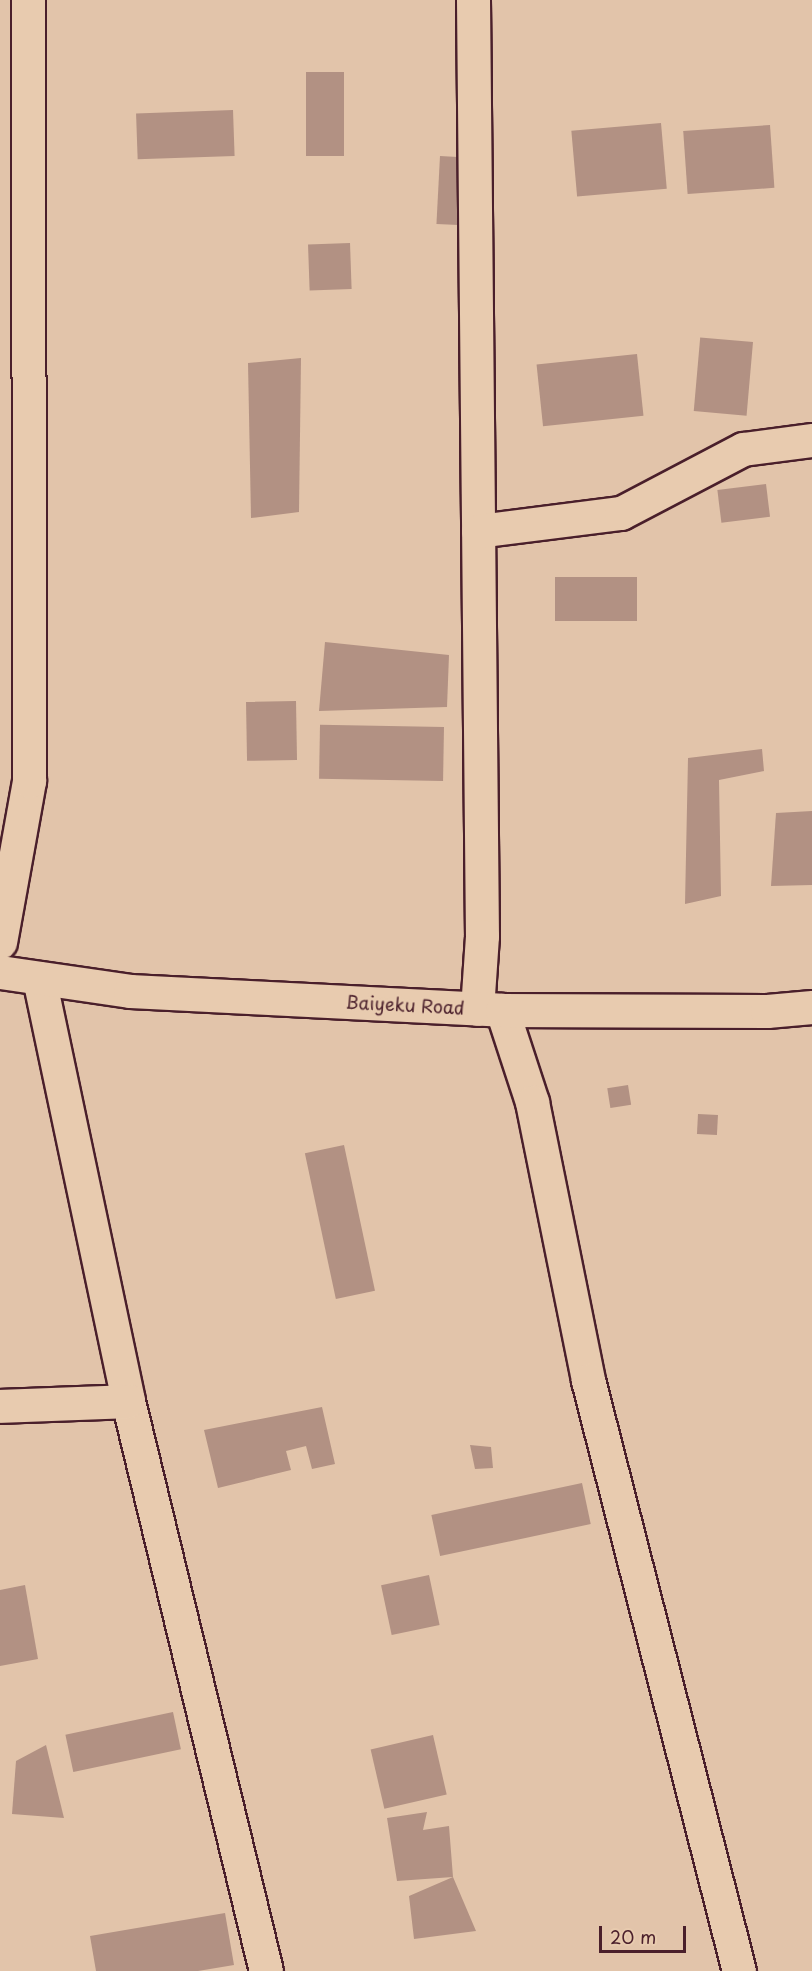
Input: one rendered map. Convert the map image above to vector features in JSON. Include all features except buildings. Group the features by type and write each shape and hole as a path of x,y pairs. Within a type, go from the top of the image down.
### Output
{"street":[{"path":"0,942 30,781 28,0"},
{"path":"473,0 482,936 489,1010 532,1102 588,1380 739,1971"},
{"path":"478,531 621,513 743,449 812,440"},
{"name":"Baiyeku Road","path":"0,972 130,991 489,1010 767,1011 812,1007"},
{"path":"39,978 128,1401 266,1971"},
{"path":"0,1406 128,1401"}]}
